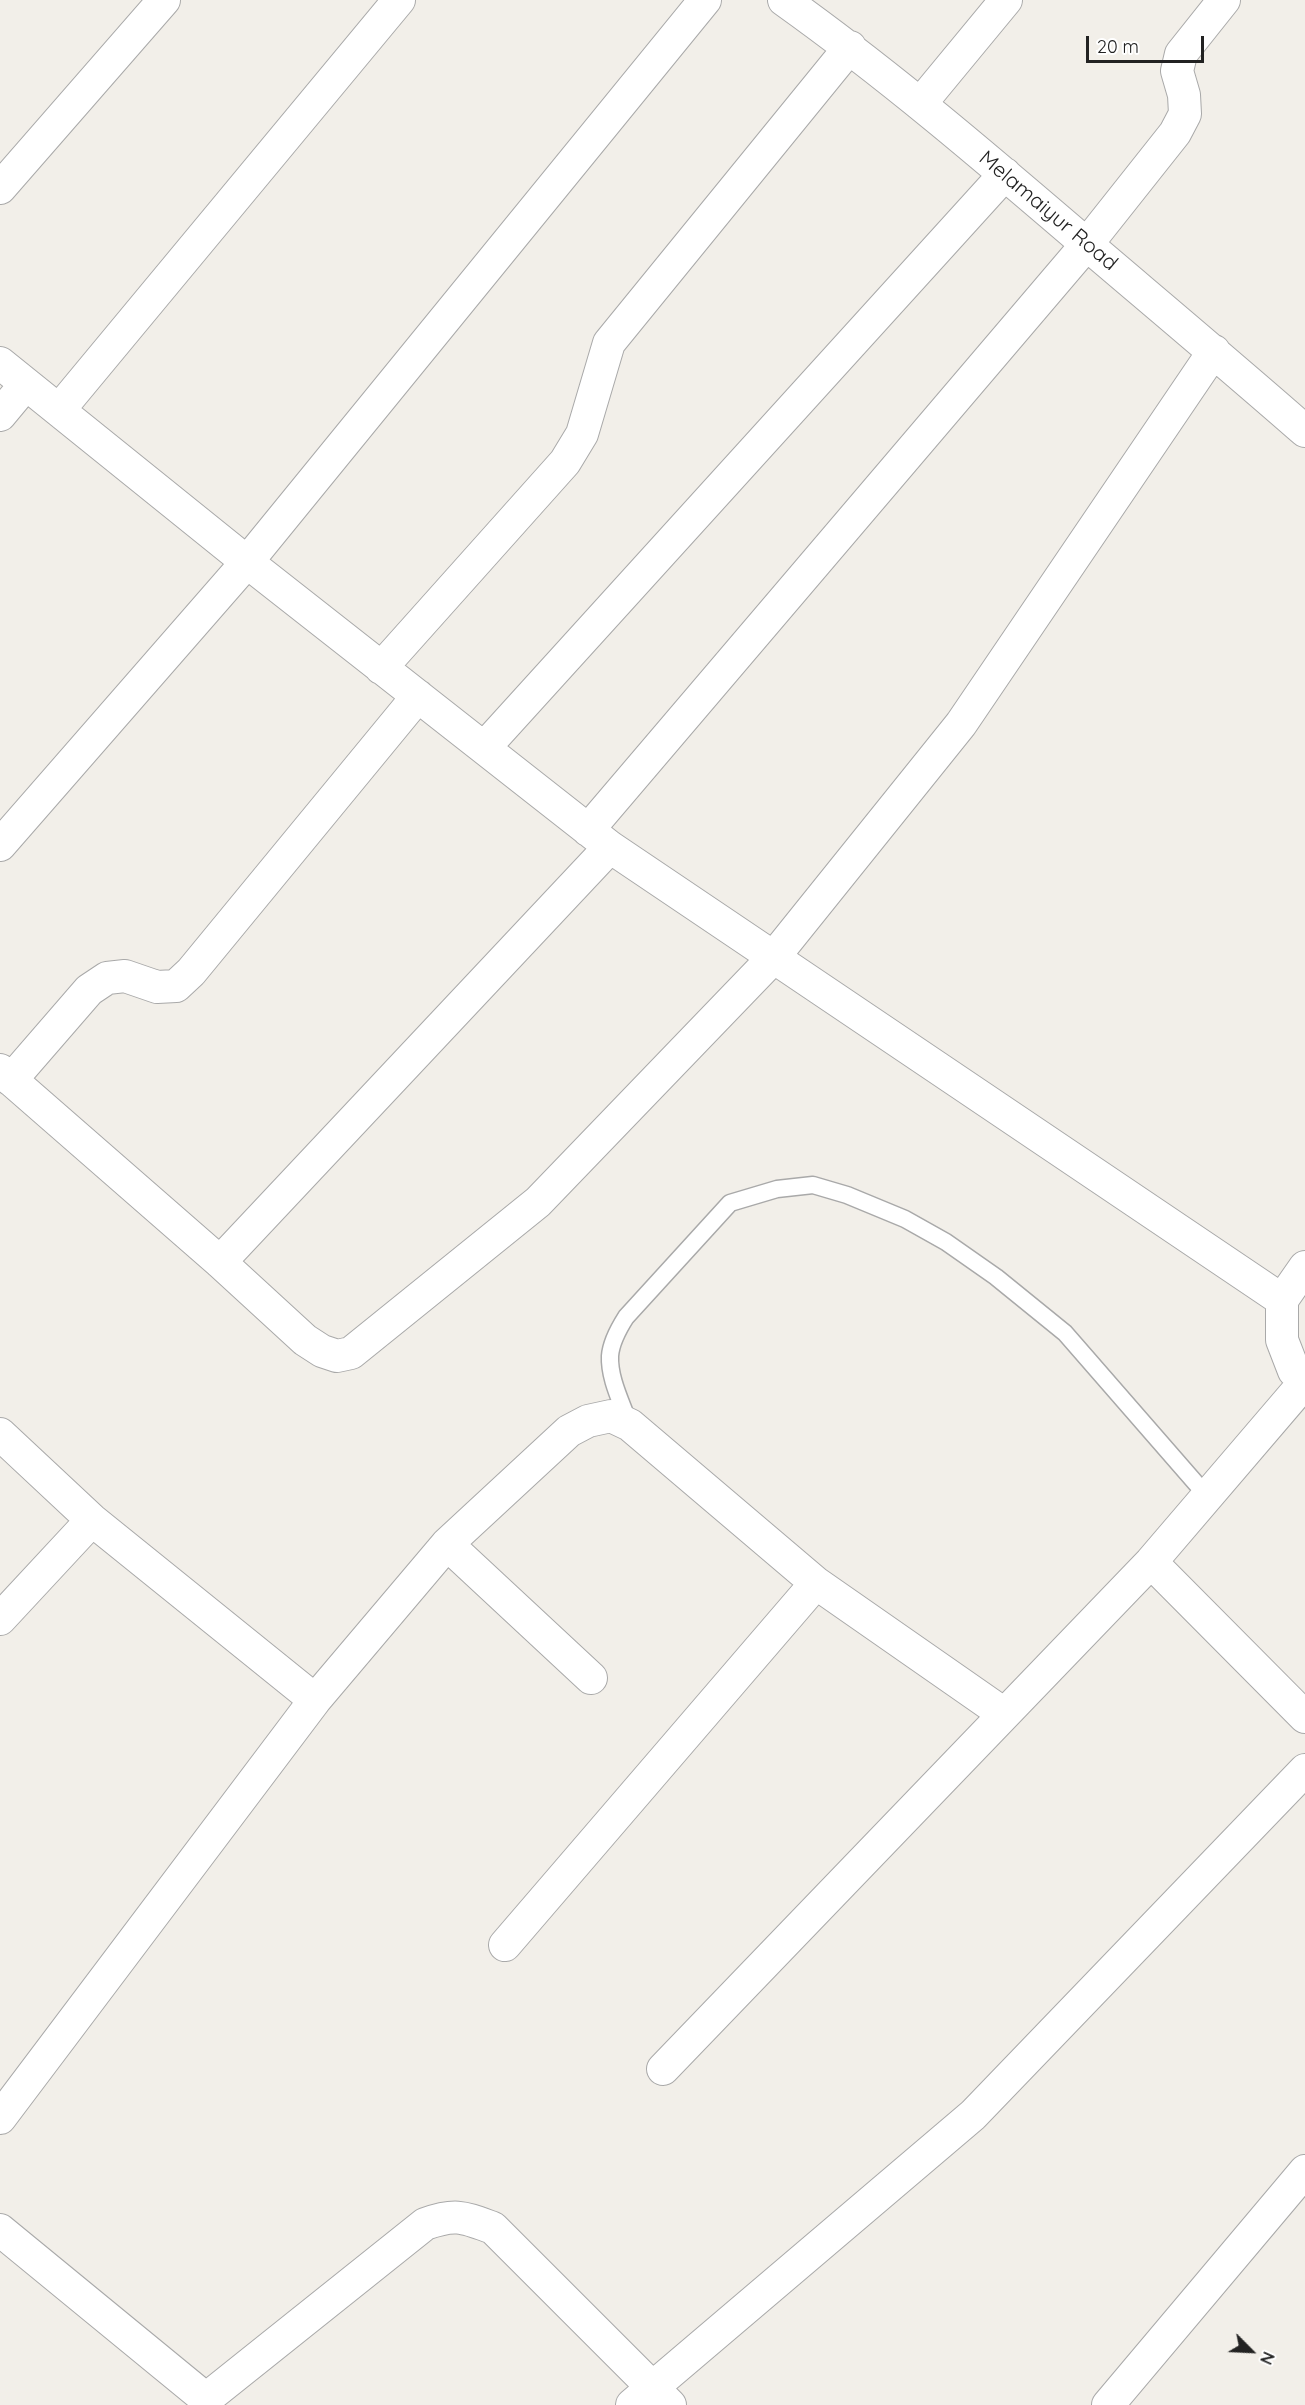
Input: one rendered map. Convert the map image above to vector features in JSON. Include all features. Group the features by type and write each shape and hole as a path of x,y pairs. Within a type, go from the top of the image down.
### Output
{"street":[{"path":"0,188 164,0"},
{"path":"59,410 399,0"},
{"path":"0,845 246,562 705,0"},
{"name":"Melamaiyur Road","path":"784,0 850,47 921,103 1305,431"},
{"path":"921,103 1006,0"},
{"path":"220,1262 599,839 1087,244 1175,133 1185,114 1184,95 1177,71 1181,54 1224,0"},
{"path":"381,668 565,462 582,434 609,343 850,47"},
{"path":"483,748 1005,174"},
{"path":"418,696 191,972 176,986 157,987 125,976 107,978 89,990 6,1075 220,1262 305,1340 322,1352 337,1356 351,1353 538,1202 773,958 961,724 1214,351"},
{"path":"0,363 246,562 599,839 1282,1300"},
{"path":"0,415 26,385"},
{"path":"663,2069 1151,1562 1305,1382 1294,1371 1282,1340 1282,1300 1305,1267"},
{"path":"0,2118 315,1700 447,1544 569,1431 588,1421 611,1416 630,1425 816,1583 1004,1714"},
{"path":"0,1434 92,1520 315,1700"},
{"path":"0,1619 92,1520"},
{"path":"447,1544 591,1678"},
{"path":"1151,1562 1305,1717"},
{"path":"505,1945 816,1583"},
{"path":"0,2230 203,2402 425,2224 447,2216 466,2218 493,2228 651,2399 973,2115 1305,1770"},
{"path":"1108,2405 1305,2171"}],"lane":[{"path":"630,1425 613,1378 610,1355 616,1335 626,1317 730,1203 777,1189 813,1185 847,1195 905,1219 946,1242 996,1277 1065,1332 1207,1496"}]}
